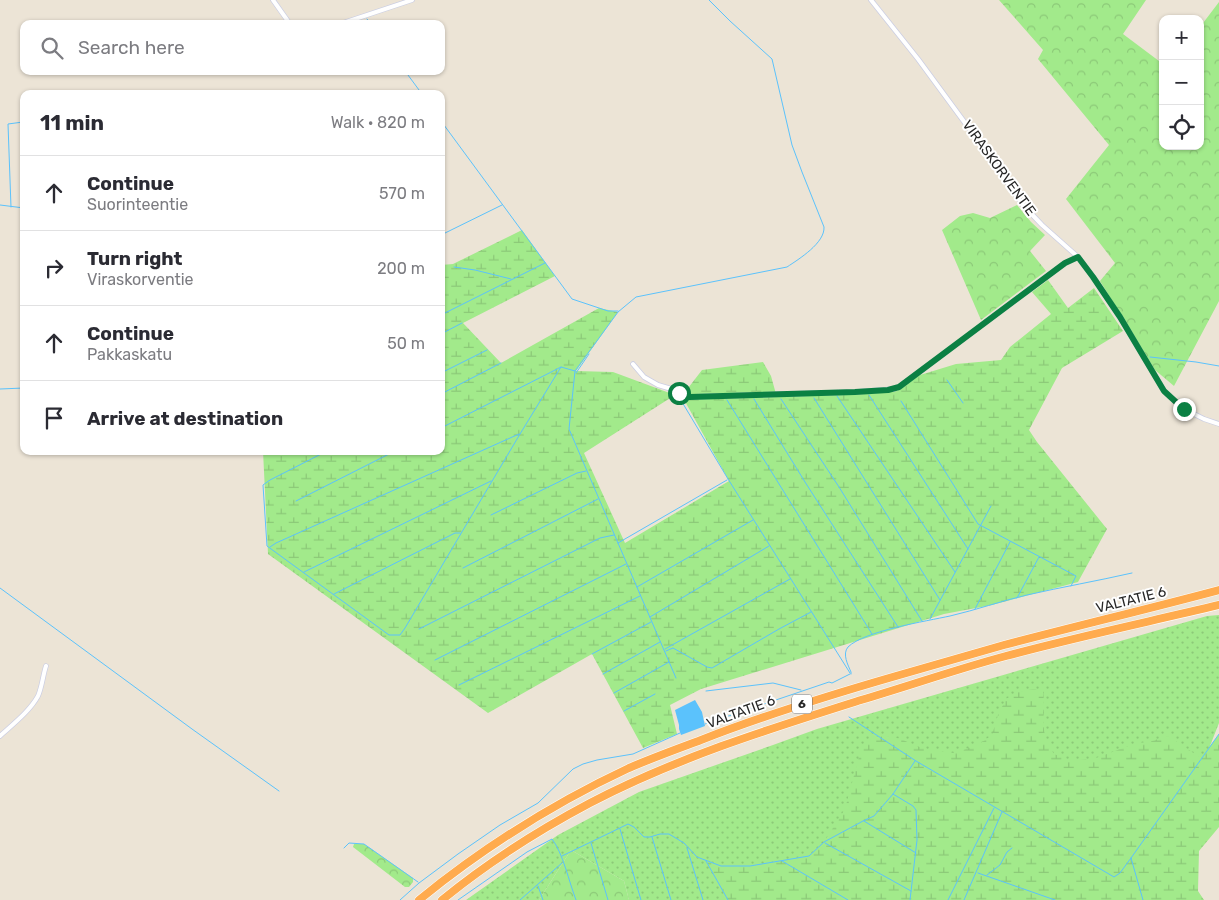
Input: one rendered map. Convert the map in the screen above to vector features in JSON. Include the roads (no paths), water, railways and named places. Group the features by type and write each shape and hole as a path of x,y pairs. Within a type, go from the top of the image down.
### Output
{"highway":[{"name":"VALTATIE 6","path":"419,900 480,853 549,810 629,768 668,752 756,719 847,690 1002,646 1219,590"},
{"name":"VALTATIE 6","path":"442,900 489,865 590,803 712,749 1005,656 1219,605"}],"street":[{"path":"273,0 287,20"},
{"path":"352,20 412,0"},
{"name":"VIRASKORVENTIE","path":"871,0 957,112 1023,204 1042,226 1078,257 1093,277 1120,317 1164,391 1184,409 1219,424"},
{"path":"632,364 644,376 686,397 894,389 1065,263 1078,257"},
{"path":"0,736 30,708 38,695 46,666"}],"water":[{"path":"695,700 702,712 705,726 681,735 675,710"}],"waterway":[{"path":"676,678 569,429 575,371 618,312 636,297 787,267 816,245 823,233 824,227 792,145 772,59 709,0"},
{"path":"408,75 419,90"},
{"path":"11,207 8,124 20,122"},
{"path":"445,126 572,299 608,311 618,311"},
{"path":"0,205 20,208"},
{"path":"445,233 502,205"},
{"path":"445,313 545,263"},
{"path":"454,267 511,279"},
{"path":"445,332 462,323"},
{"path":"445,371 487,350"},
{"path":"576,373 589,354"},
{"path":"1150,357 1219,366"},
{"path":"445,392 501,363"},
{"path":"445,426 561,367 575,371"},
{"path":"319,455 263,485 267,546 389,635 400,635 561,367"},
{"path":"947,380 963,403"},
{"path":"0,389 20,388"},
{"path":"869,395 968,549"},
{"path":"837,396 955,572"},
{"path":"814,398 940,600"},
{"path":"754,399 898,627"},
{"path":"781,399 839,487 922,621"},
{"path":"727,400 872,634"},
{"path":"901,401 978,524 1076,576 1071,586"},
{"path":"682,402 850,673"},
{"path":"270,547 519,434"},
{"path":"296,501 387,455"},
{"path":"491,515 577,473 586,471"},
{"path":"618,543 727,480"},
{"path":"304,572 491,481"},
{"path":"463,568 598,499"},
{"path":"930,619 991,506"},
{"path":"637,587 753,520"},
{"path":"334,594 455,533 460,533"},
{"path":"419,629 600,538 614,535"},
{"path":"975,609 1010,542"},
{"path":"650,617 769,546"},
{"path":"1017,598 1039,557"},
{"path":"435,660 626,564"},
{"path":"851,674 846,660 846,650 856,641 867,636 896,627 960,614 1027,595 1132,573"},
{"path":"665,649 790,579"},
{"path":"0,588 279,791"},
{"path":"459,685 640,596"},
{"path":"666,651 673,648 712,668 811,612"},
{"path":"592,654 651,622"},
{"path":"603,674 660,642"},
{"path":"614,693 669,662"},
{"path":"705,724 829,682 832,683 850,674"},
{"path":"706,691 773,683 801,690"},
{"path":"624,711 655,694"},
{"path":"849,717 916,761 1114,877 1120,873 1219,734"},
{"path":"400,900 419,883 458,854 500,825 538,803 573,769 597,760 633,754 680,733"},
{"path":"562,856 628,824 644,837 669,834 684,843 697,857 721,866 750,866 809,856 824,842 874,816 893,794 915,761"},
{"path":"893,794 913,806 916,810 917,840 910,900"},
{"path":"948,900 994,808"},
{"path":"964,900 1002,812"},
{"path":"864,821 916,853"},
{"path":"620,829 641,900"},
{"path":"652,837 671,900"},
{"path":"458,900 527,852 552,839 563,860 576,900"},
{"path":"344,848 349,843 364,844 418,882"},
{"path":"591,843 608,900"},
{"path":"825,843 911,891"},
{"path":"687,848 703,900"},
{"path":"987,875 1000,865 1007,852 1012,848"},
{"path":"1131,858 1143,900"},
{"path":"706,861 728,900"},
{"path":"782,861 848,900"},
{"path":"520,900 562,863"},
{"path":"978,873 1055,900"},
{"path":"538,886 543,900"}]}
